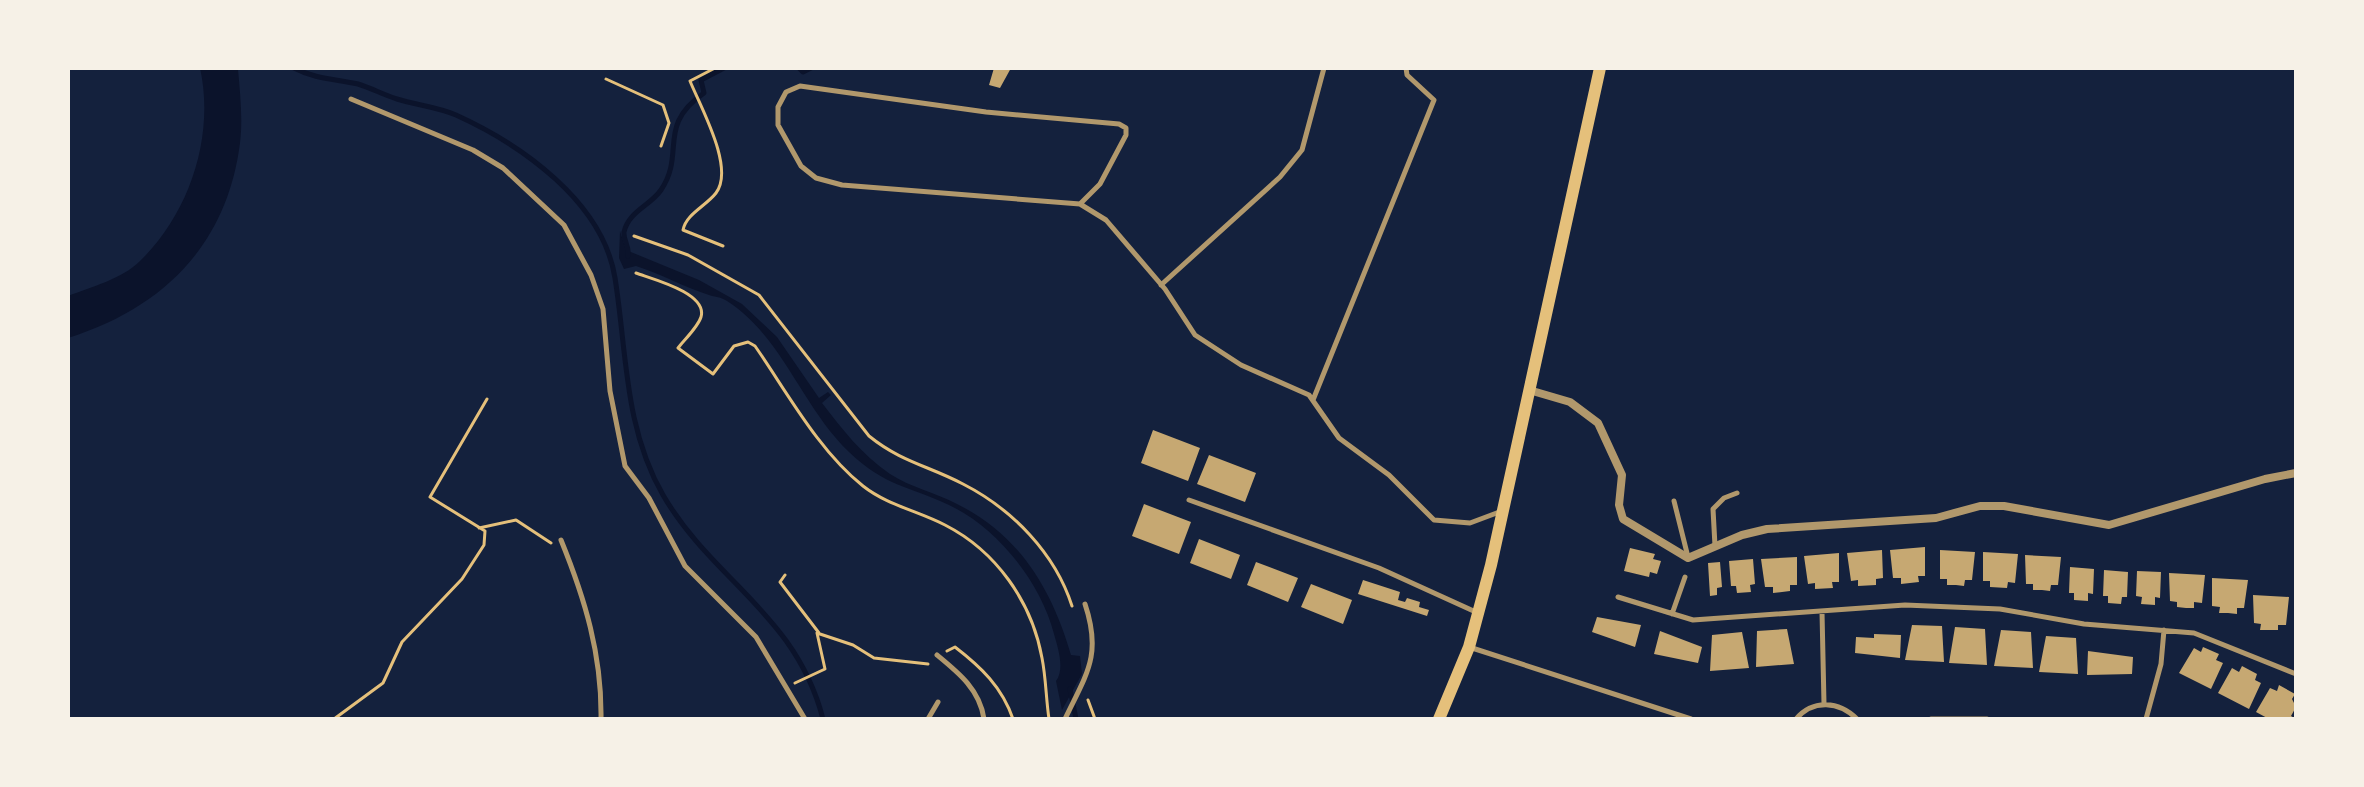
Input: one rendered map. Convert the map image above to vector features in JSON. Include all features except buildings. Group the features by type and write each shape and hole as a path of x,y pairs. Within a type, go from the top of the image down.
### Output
{"main road":[{"path":"1439,719 1469,647 1479,613 1600,68"}],"street":[{"path":"1529,390 1570,402 1598,423 1622,475 1619,505 1623,519 1688,558 1742,535 1767,529 1936,518 1980,506 2004,506 2109,525 2265,479 2296,473"}],"lane":[{"path":"1161,285 1280,177 1302,150 1324,68"},
{"path":"1313,400 1434,100 1407,75 1406,68"},
{"path":"1080,204 1100,184 1126,135 1126,128 1119,124 986,112 800,86 786,92 778,107 778,125 801,166 816,178 842,185 1080,204 1106,220 1161,285 1195,335 1241,365 1313,400 1339,438 1389,475 1434,520 1470,523 1503,511"},
{"path":"351,99 493,162 531,191 564,225 591,275 603,309 610,391 625,466 649,498 685,566 756,637 805,719"},
{"path":"1715,548 1713,509 1724,498 1737,493"},
{"path":"1189,500 1379,568 1479,613"},
{"path":"1674,501 1688,558"},
{"path":"562,543 587,603 601,681 601,719"},
{"path":"1672,614 1685,577"},
{"path":"1618,597 1672,614 1711,621 1953,605 2000,609 2093,625 2164,630 2213,638 2296,674"},
{"path":"1065,719 1094,652 1095,636 1085,604"},
{"path":"1822,612 1824,704"},
{"path":"2146,719 2154,692 2164,630"},
{"path":"1469,647 1691,719"},
{"path":"937,655 964,677 977,696 984,719"},
{"path":"928,719 938,702"},
{"path":"1796,719 1811,707 1824,704 1837,706 1857,719"},
{"path":"1931,719 1987,719"}],"path":[{"path":"715,68 690,81 720,157 722,181 716,193 683,227 687,233 723,246"},
{"path":"606,79 663,105 669,123 661,146"},
{"path":"634,236 688,255 759,295 869,436 893,455 961,483 1020,524 1046,554 1068,594 1075,615"},
{"path":"636,273 689,293 697,301 701,310 700,320 678,348 713,374 734,346 748,342 755,346 846,471 882,498 945,524 972,541 1003,571 1021,598 1033,626 1042,657 1049,719"},
{"path":"334,719 383,683 402,642 462,579 484,545 485,531 430,497 487,399"},
{"path":"479,528 516,520 547,542 562,543"},
{"path":"785,575 780,582 819,633 853,645 874,658 937,664 937,655 955,647 979,666 1005,696 1013,719"},
{"path":"787,686 825,669 817,641 819,633"},
{"path":"1087,698 1095,719"}],"water":[{"path":"200,68 238,69 240,143 233,179 221,212 205,242 185,268 161,290 102,325 68,338 68,296 106,282 133,267 158,242 185,197 201,146 204,94"},
{"path":"620,231 626,250 699,280 742,304 777,337 819,398 828,392 831,395 822,403 870,458 898,479 949,500 979,517 1016,548 1054,608 1071,655 1080,656 1082,674 1062,710 1056,681 1060,658 1048,615 1028,577 1000,542 967,515 886,479 862,464 833,434 763,333 746,316 720,298 636,266 624,269 619,258"}],"waterway":[{"path":"294,68 317,77 358,84 397,99 456,115 507,142 556,179 577,201 607,250 615,278 629,389 650,469 683,525 774,625 794,652 823,719"},
{"path":"628,256 624,232 630,219 656,196 668,177 676,128 681,117 689,105 704,93 701,80 724,68"},
{"path":"799,68 803,72 811,68"},
{"path":"1070,689 1076,719"}]}
